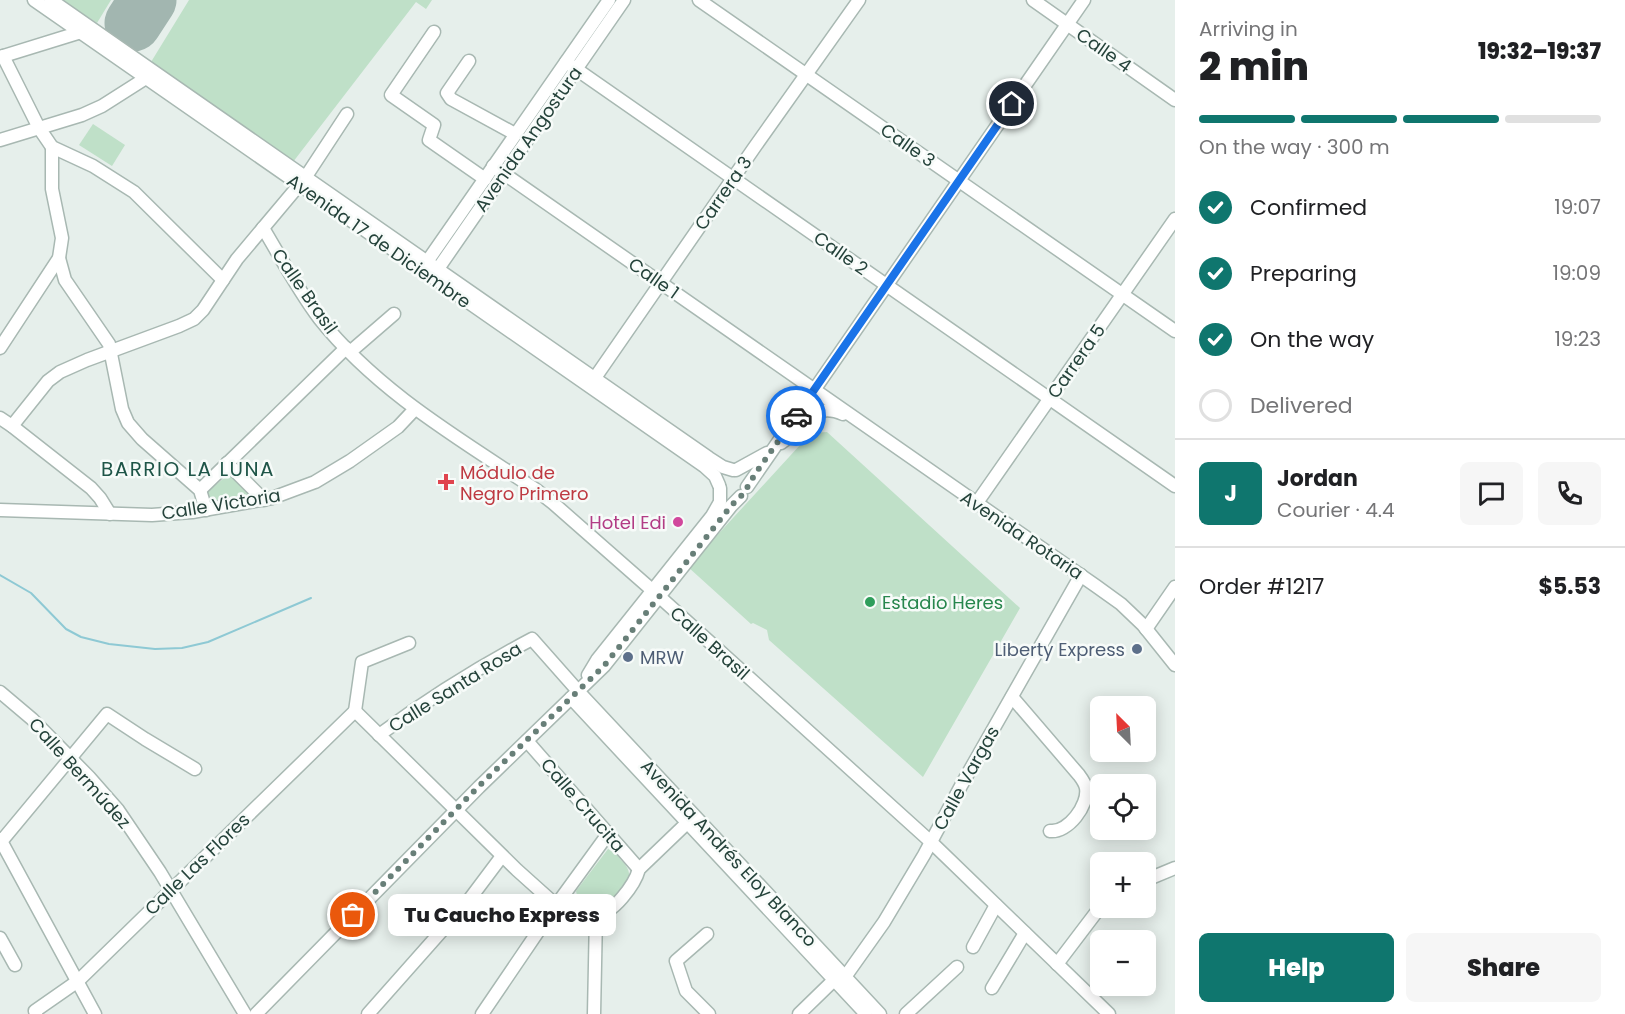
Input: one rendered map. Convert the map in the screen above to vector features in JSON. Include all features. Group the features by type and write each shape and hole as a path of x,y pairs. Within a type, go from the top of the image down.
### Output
{"street":[{"name":"Avenida 17 de Diciembre","path":"34,0 302,181"},
{"name":"Avenida 17 de Diciembre","path":"51,0 429,270 592,382 720,465 735,470"},
{"name":"Avenida Angostura","path":"429,270 571,65 609,0"},
{"name":"Avenida Angostura","path":"429,270 485,179 499,170 515,134 624,0"},
{"name":"Calle 3","path":"699,0 1175,331"},
{"name":"Carrera 3","path":"592,382 859,0"},
{"name":"Calle 4","path":"1033,0 1175,100"},
{"path":"656,593 744,491 1084,0"},
{"path":"81,32 1,57 39,128 52,147 93,166 134,192 223,280"},
{"path":"434,32 391,95 434,125 429,140 485,179"},
{"path":"469,61 447,93 451,99 515,134"},
{"name":"Calle 2","path":"571,65 1175,486"},
{"path":"0,140 82,115 102,106 147,78"},
{"path":"12,426 53,376 87,360 190,321 203,310 232,266 302,181 347,114"},
{"path":"52,147 52,189 62,238 59,258 65,280 105,339 111,352 122,409 130,427 200,490 206,510"},
{"name":"Calle 1","path":"499,170 814,390"},
{"name":"Carrera 5","path":"976,504 1175,219"},
{"name":"Calle Brasil","path":"263,228 313,308 348,350 382,383 415,409 553,503 931,842 1109,1014"},
{"path":"0,348 59,258"},
{"path":"200,490 348,350 394,314"},
{"name":"Avenida 17 de Diciembre","path":"592,382 704,466 715,476 720,487"},
{"name":"Avenida Rotaria","path":"814,390 1121,604 1146,629 1175,665"},
{"name":"Calle Victoria","path":"0,510 153,515 206,510 264,500 304,487 327,475 398,427 415,409"},
{"name":"Avenida Rotaria","path":"773,448 788,439 816,412 836,411 855,419"},
{"path":"0,418 91,488 110,514"},
{"path":"256,1014 456,810 604,666 718,507 723,474 756,460 773,448"},
{"path":"227,463 264,500"},
{"path":"735,470 745,476 744,491"},
{"path":"720,487 724,494 731,498 744,491"},
{"name":"Calle Vargas","path":"799,1014 840,978 884,922 1081,575"},
{"path":"1146,629 1175,587"},
{"name":"Calle Santa Rosa","path":"379,735 451,685 532,639 575,695"},
{"path":"409,643 362,662 354,711 502,856 559,902 596,915 607,911 626,893 639,869 687,823"},
{"name":"Calle Bermúdez","path":"0,692 32,719 118,810 171,890 245,1014"},
{"name":"Avenida Andrés Eloy Blanco","path":"575,695 687,823 840,978 880,1014"},
{"name":"Avenida Andrés Eloy Blanco","path":"575,695 840,978 866,1014"},
{"path":"1011,697 1079,775 1086,788 1085,798 1074,819 1058,831 1050,831"},
{"name":"Calle Las Flores","path":"35,1013 78,981 354,711"},
{"path":"95,1014 0,841 107,714 145,740 195,769"},
{"name":"Calle Crucita","path":"527,741 639,869"},
{"path":"482,1014 608,834"},
{"path":"368,1014 469,900 502,856"},
{"path":"1156,876 1175,868"},
{"path":"973,947 996,905"},
{"path":"594,1014 596,915"},
{"path":"1058,964 1092,918"},
{"path":"992,988 1025,933"},
{"path":"707,934 676,961 686,991 709,1014"},
{"path":"0,938 15,965"},
{"path":"906,1014 957,968"}],"green space":[{"path":"62,0 111,0 97,23"},
{"path":"189,0 432,0 426,9 416,2 293,162 151,62"},
{"path":"93,124 125,145 112,166 79,145"},
{"name":"Estadio Heres","path":"827,432 1020,608 923,777 769,640 767,630 751,624 688,567 811,433"},
{"path":"229,474 247,491 250,497 210,504 207,492"},
{"path":"608,849 625,864 629,877 620,891 604,904 595,907 586,906 580,901 576,891"}],"waterway":[{"path":"0,575 31,593 66,629 81,637 109,644 155,649 182,648 208,642 311,598"}],"runway":[{"path":"133,23 148,0"}],"way so far":[{"path":"353,915 479,786 604,666 731,506 744,493 796,416"}],"place":[{"name":"Módulo de Negro Primero","path":"446,482"},
{"name":"Hotel Edi","path":"678,522"},
{"name":"Estadio Heres","path":"870,602"},
{"name":"Liberty Express","path":"1137,649"},
{"name":"MRW","path":"628,657"},
{"name":"Tu Caucho Express","path":"353,915"}],"district":[{"name":"BARRIO LA LUNA","path":"188,469"}],"route":[{"path":"796,416 1012,104"}]}
